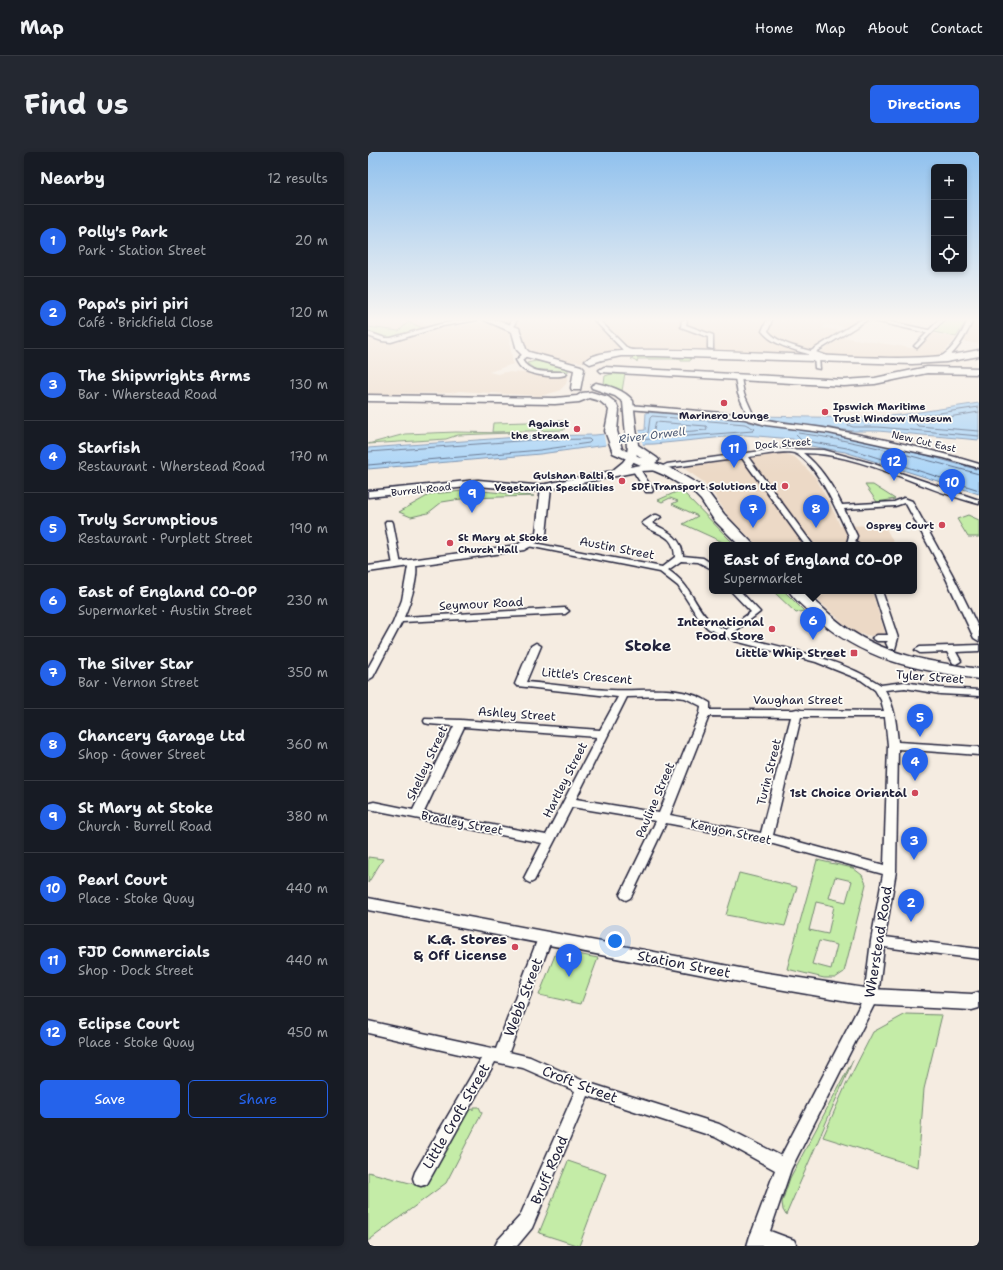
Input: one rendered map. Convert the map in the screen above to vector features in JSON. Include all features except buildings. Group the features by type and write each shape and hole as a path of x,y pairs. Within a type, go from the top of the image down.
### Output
{"main road":[{"path":"575,389 581,371"},
{"path":"368,398 563,401 579,399 588,395 600,393 599,372 618,371"},
{"path":"620,371 862,383 928,371"},
{"path":"531,400 557,396 586,386 600,388 619,394 628,401 633,455"},
{"path":"575,389 576,393 588,395 608,402 612,405 614,410 611,431 619,459 615,468 598,477"},
{"path":"616,449 662,467 697,489 705,497 719,517 744,542"},
{"path":"598,477 614,473 633,455"},
{"name":"Burrell Road","path":"368,494 472,484 546,487 598,477"},
{"path":"799,594 828,621 850,638 876,650 909,662 979,674"}],"street":[{"path":"533,371 564,374"},
{"path":"738,378 741,394 750,414 746,417"},
{"name":"New Cut East","path":"629,407 746,417 766,423 860,436 979,466"},
{"name":"Dock Street","path":"662,467 782,451 829,452 869,464 979,502"},
{"path":"797,452 811,463 820,474 853,536 852,542"},
{"path":"633,455 649,490"},
{"path":"744,456 807,542"},
{"path":"368,569 509,551 528,544 541,534 546,487"},
{"path":"895,504 904,500 912,506 948,574 979,638"},
{"path":"838,507 895,504 912,506"},
{"path":"657,517 646,523 675,539 679,548 679,558"},
{"path":"389,523 397,565"},
{"name":"Austin Street","path":"528,544 663,570 681,584 704,620 712,627 738,639 829,663 864,678 879,688"},
{"path":"663,570 679,558 700,560 709,565"},
{"path":"368,677 371,666 398,620 409,587 412,563"},
{"path":"726,634 756,612 738,594"},
{"path":"877,638 892,643 879,594"},
{"name":"Seymour Road","path":"398,620 565,611"},
{"name":"Little's Crescent","path":"536,646 520,684 624,694 658,692 689,696 706,705 705,713"},
{"path":"920,650 979,648"},
{"path":"950,649 956,661"},
{"name":"Tyler Street","path":"879,688 905,685 940,691 979,693"},
{"name":"Wherstead Road","path":"757,1241 784,1166 871,997 878,941 890,871 893,745 890,714 886,700 879,688"},
{"name":"Hartley Street","path":"530,878 624,694"},
{"name":"Vaughan Street","path":"705,713 797,712 890,714"},
{"name":"Turin Street","path":"766,838 797,712"},
{"name":"Pauline Street","path":"626,896 663,818 705,713"},
{"name":"Ashley Street","path":"429,721 604,734"},
{"name":"Shelley Street","path":"417,814 461,723"},
{"path":"893,745 979,751"},
{"name":"Kenyon Street","path":"569,802 766,838 890,871"},
{"name":"Bradley Street","path":"374,806 550,840"},
{"name":"Station Street","path":"368,904 761,979 871,997 972,1002 979,1000"},
{"name":"Webb Street","path":"496,1055 545,938"},
{"path":"878,941 979,954"},
{"name":"Croft Street","path":"368,1027 525,1062 584,1088 719,1131 784,1166"},
{"name":"Little Croft Street","path":"421,1178 496,1055"},
{"name":"Bruff Road","path":"504,1246 526,1222 584,1088"},
{"path":"757,1241 788,1246"}],"shaded area":[{"path":"368,371 492,371 489,372 498,374 506,372 527,373 535,376 568,376 566,384 559,391 540,396 459,391 451,393 368,394"},
{"path":"787,454 795,457 816,478 840,526 884,525 893,542 754,542 728,516 713,493 702,481 685,469 688,467"},
{"path":"811,594 873,594 885,633 871,636 856,633"}],"green space":[{"path":"615,373 625,373 622,391 604,383 605,376"},
{"path":"564,421 564,430 492,432 493,423"},
{"path":"456,432 510,433 458,435 446,439 368,444 405,434"},
{"path":"865,485 873,485 895,499 877,502"},
{"path":"681,490 732,542 722,542 683,524 698,516 672,504 678,501 670,498 662,502 658,500"},
{"path":"482,491 534,496 467,498 442,502 428,513 411,517 399,512 431,494"},
{"path":"968,515 979,520 979,537 968,537 957,519"},
{"path":"776,594 787,594 804,611 796,613"},
{"path":"368,857 383,859 368,883"},
{"path":"817,860 853,868 862,875 866,884 844,972 835,978 824,978 787,969","holes":["835,877 852,881 846,902 829,898","816,902 834,906 828,934 809,930","819,941 837,945 831,969 812,964"]},
{"path":"739,873 797,887 785,926 726,915"},
{"path":"557,950 598,958 581,1004 539,995"},
{"path":"906,1014 942,1015 924,1089 918,1167 823,1137 845,1087 873,1032"},
{"path":"853,1060 786,1215 783,1210 782,1202 790,1178"},
{"path":"474,1107 479,1107 482,1113 446,1183 368,1241 368,1172 425,1187 468,1110 474,1109"},
{"path":"568,1161 606,1174 579,1246 539,1233"}],"water":[{"path":"979,403 979,440 878,431 853,431 765,420 760,416 862,418 900,415"},
{"name":"River Orwell","path":"646,412 749,420 749,422 757,424 838,434 918,453 979,470 979,494 845,452 799,444 793,439 745,435 654,444 606,445 540,454 368,469 368,448 532,436 595,435 645,430"}],"pier":[{"path":"639,429 643,445 606,446 603,432"}],"place":[{"name":"Marinero Lounge","path":"724,403"},
{"name":"Ipswich Maritime Trust Window Museum","path":"825,412"},
{"name":"Against the stream","path":"577,429"},
{"name":"FJD Commercials","path":"734,468"},
{"name":"Gulshan Balti & Vegetarian Specialities","path":"622,481"},
{"name":"Eclipse Court","path":"894,481"},
{"name":"SDF Transport Solutions Ltd","path":"785,486"},
{"name":"Pearl Court","path":"952,502"},
{"name":"St Mary at Stoke","path":"472,513"},
{"name":"Osprey Court","path":"942,525"},
{"name":"The Silver Star","path":"753,528"},
{"name":"Chancery Garage Ltd","path":"816,528"},
{"name":"St Mary at Stoke Church Hall","path":"450,543"},
{"name":"International Food Store","path":"772,629"},
{"name":"East of England CO-OP","path":"813,640"},
{"name":"Little Whip Street","path":"854,653"},
{"name":"Truly Scrumptious","path":"920,737"},
{"name":"Starfish","path":"915,781"},
{"name":"1st Choice Oriental","path":"915,793"},
{"name":"The Shipwrights Arms","path":"914,860"},
{"name":"Papa's piri piri","path":"911,922"},
{"name":"K.G. Stores & Off License","path":"515,947"},
{"name":"Polly's Park","path":"569,977"}],"district":[{"name":"Stoke","path":"648,645"}]}
